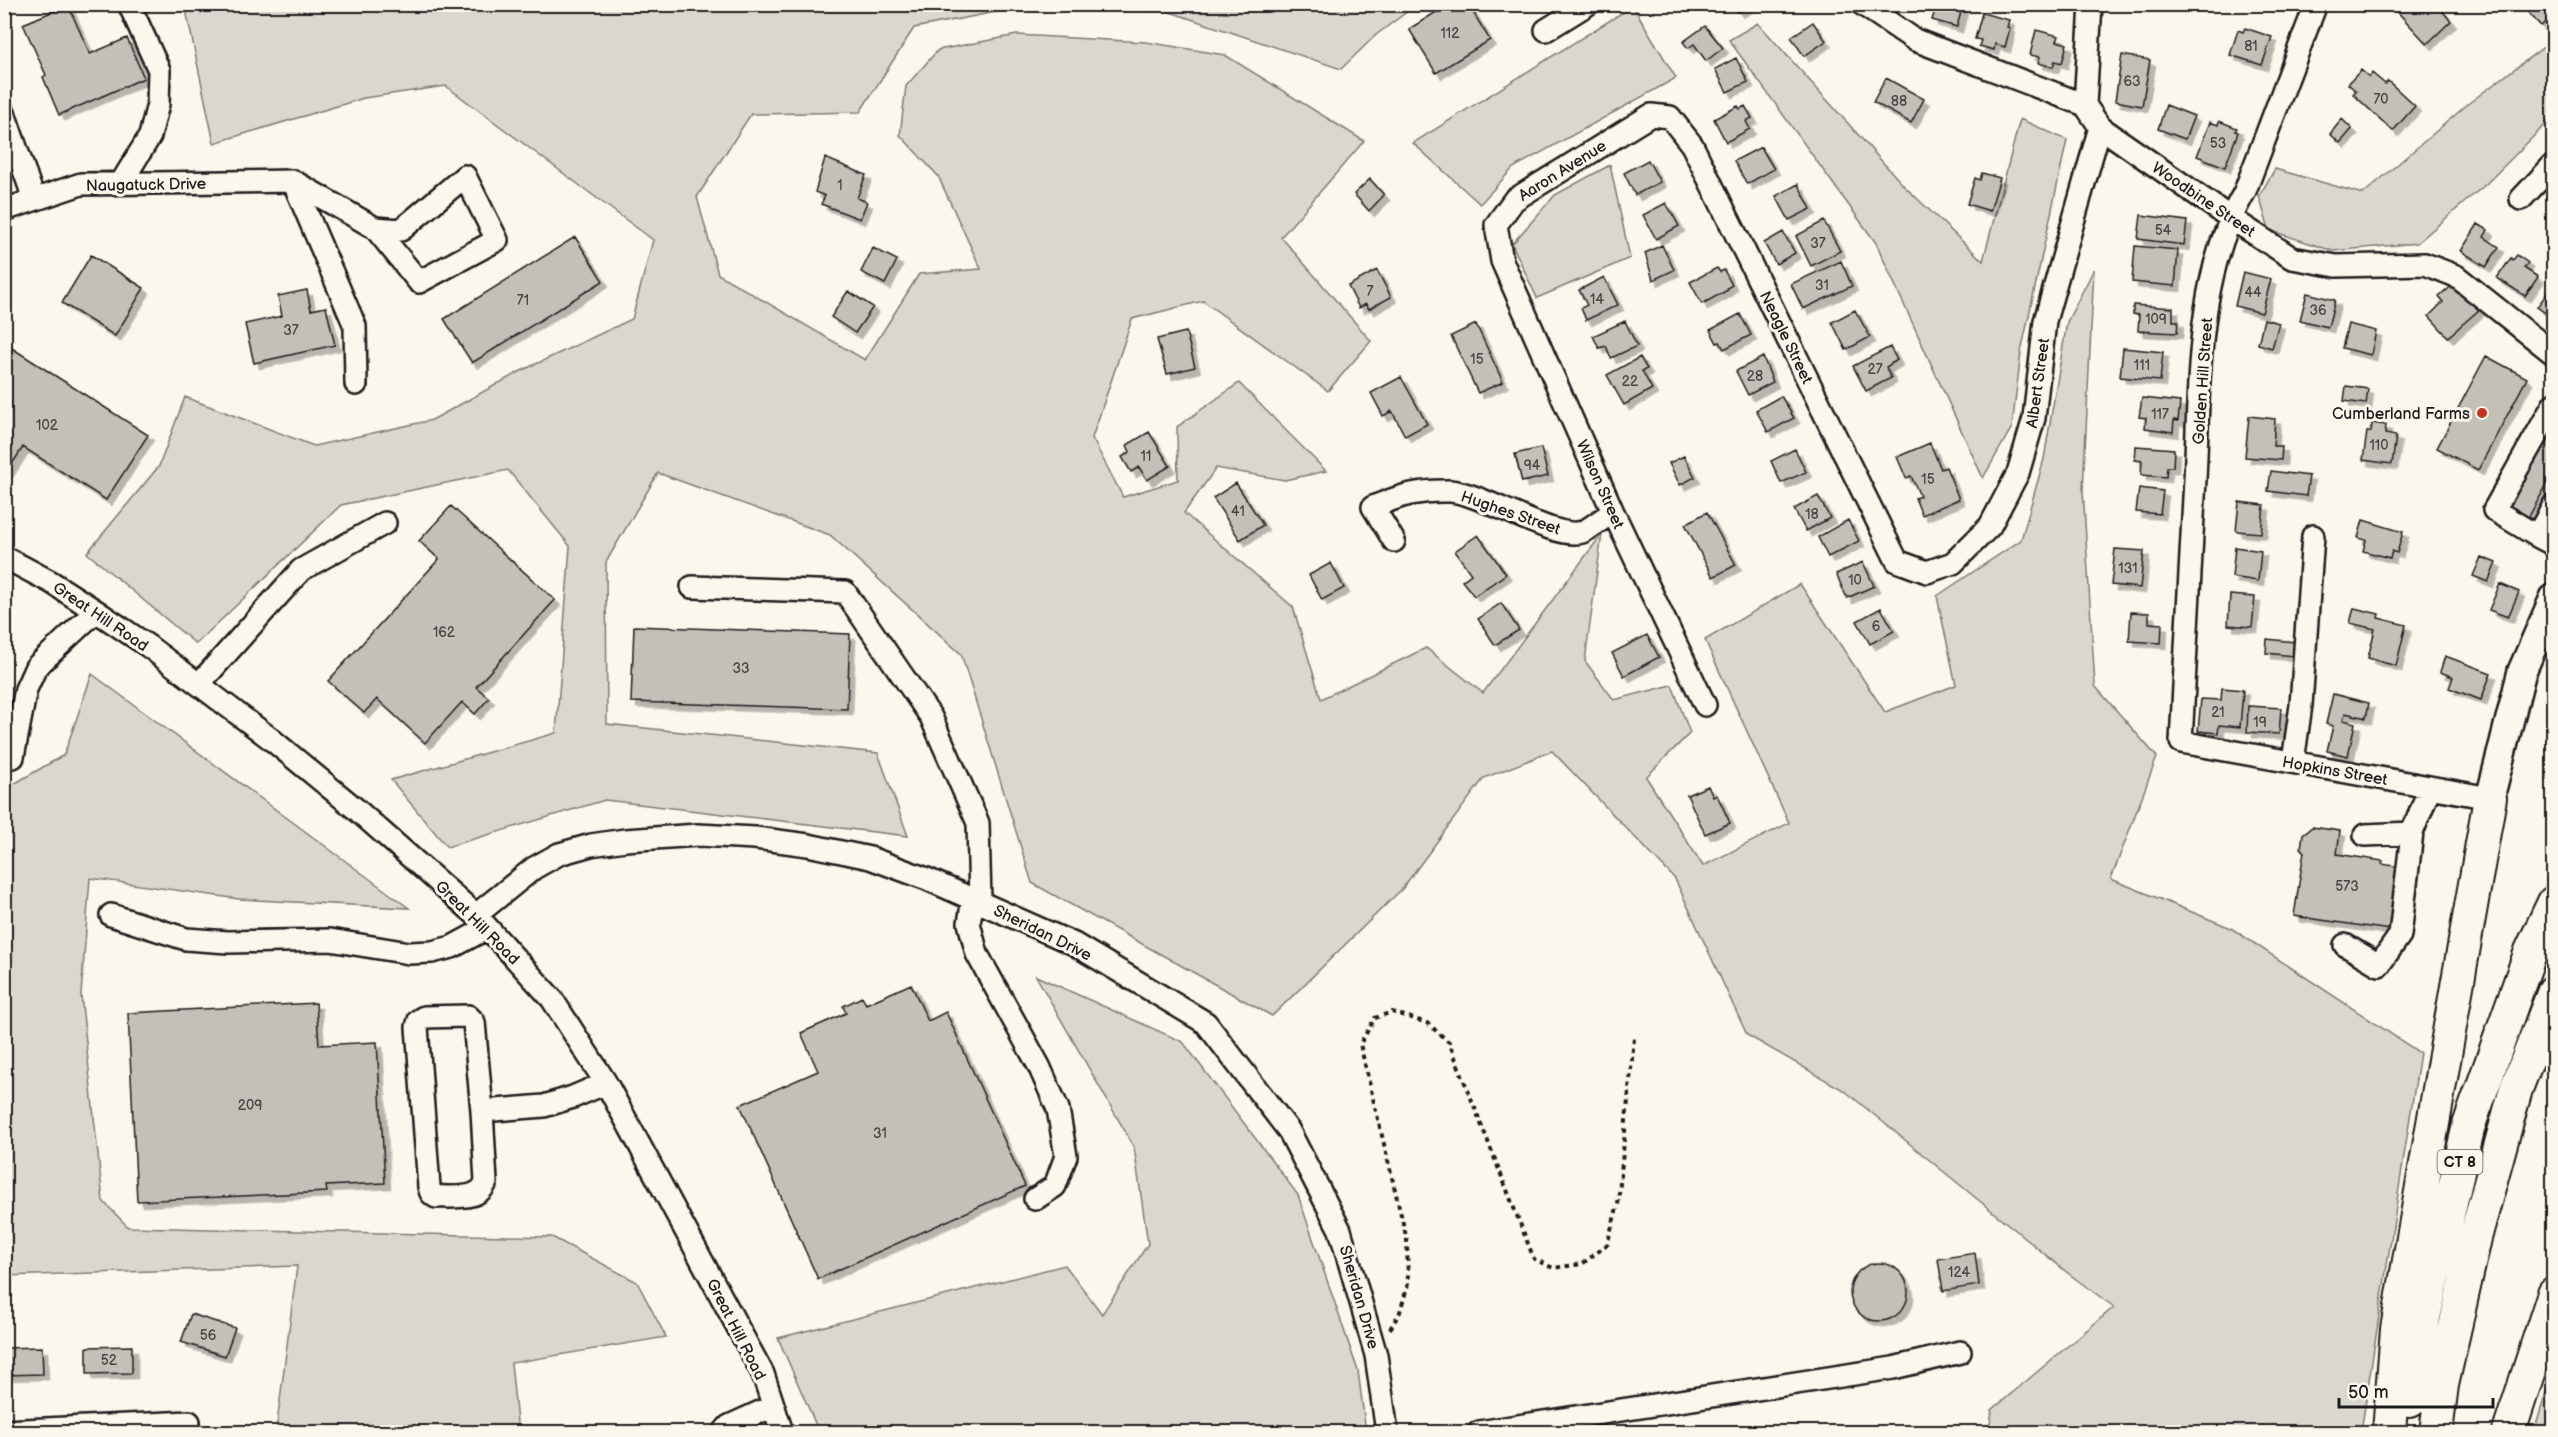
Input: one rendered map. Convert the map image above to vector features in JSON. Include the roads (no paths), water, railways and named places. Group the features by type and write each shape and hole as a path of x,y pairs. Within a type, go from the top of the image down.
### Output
{"highway":[{"path":"2389,1432 2397,1329 2490,798"},
{"name":"CT 8","path":"2405,1432 2424,1317 2469,1125 2531,951 2553,902"},
{"name":"CT 8","path":"2436,1432 2442,1385 2475,1238 2516,1089 2553,991"},
{"path":"2509,1432 2553,1293"}],"main road":[{"path":"2490,798 2522,671 2553,598"}],"street":[{"path":"121,183 150,136 158,104 159,69 129,4"},
{"path":"1546,30 1588,4"},
{"path":"1862,4 1915,40 2085,105 2091,4"},
{"name":"Golden Hill Street","path":"2181,742 2203,334 2217,260 2229,218 2245,191 2316,4"},
{"name":"Woodbine Street","path":"2085,105 2100,127 2229,218 2292,258 2336,266 2424,264 2456,276 2553,354"},
{"path":"4,113 34,199"},
{"name":"Aaron Avenue","path":"1502,261 1496,225 1514,200 1651,115 1670,117"},
{"name":"Neagle Street","path":"1670,117 1692,145 1897,561"},
{"name":"Albert Street","path":"1897,561 1928,572 1953,562 1990,526 2018,473 2034,418 2045,321 2100,127"},
{"path":"2521,199 2553,164"},
{"path":"293,182 375,228 419,282 497,240 465,176 401,230 375,228"},
{"path":"293,182 355,326 356,384"},
{"name":"Naugatuck Drive","path":"4,210 81,184 293,182"},
{"name":"Wilson Street","path":"1502,261 1613,512 1706,705"},
{"path":"2553,404 2494,510 2545,540 2553,505"},
{"name":"Hughes Street","path":"1394,541 1373,507 1407,493 1452,491 1501,507 1555,530 1580,532 1613,512"},
{"path":"199,684 301,570 385,523"},
{"path":"2293,762 2302,694 2313,536"},
{"name":"Great Hill Road","path":"4,557 51,582 96,611 199,684 349,803 481,922 552,999 606,1083 763,1374 782,1432"},
{"path":"692,587 845,592 931,717 978,823 976,900 969,923 977,954 1039,1066 1058,1109 1066,1156 1055,1186 1035,1198"},
{"path":"14,757 26,689 36,667 96,611"},
{"name":"Hopkins Street","path":"2181,742 2490,798"},
{"path":"2345,945 2379,965 2400,935 2412,833 2430,787"},
{"path":"2365,835 2412,833"},
{"name":"Sheridan Drive","path":"111,915 186,939 228,942 330,940 409,952 432,952 452,947 481,922 534,868 559,854 591,845 625,840 698,834 808,845 870,858 976,900 1074,944 1206,1023 1289,1131 1340,1230 1377,1355 1387,1432"},
{"path":"468,1016 474,1022 482,1111 486,1182 483,1189 476,1195 436,1197 431,1193 429,1187 417,1026 419,1020 424,1017 468,1016"},
{"path":"482,1111 544,1106 606,1083"},
{"path":"1479,1432 1893,1368 1960,1352"},
{"path":"724,1432 729,1426 773,1406"},
{"path":"4,1431 189,1422"}],"place":[{"name":"Cumberland Farms","path":"2482,413"}]}
